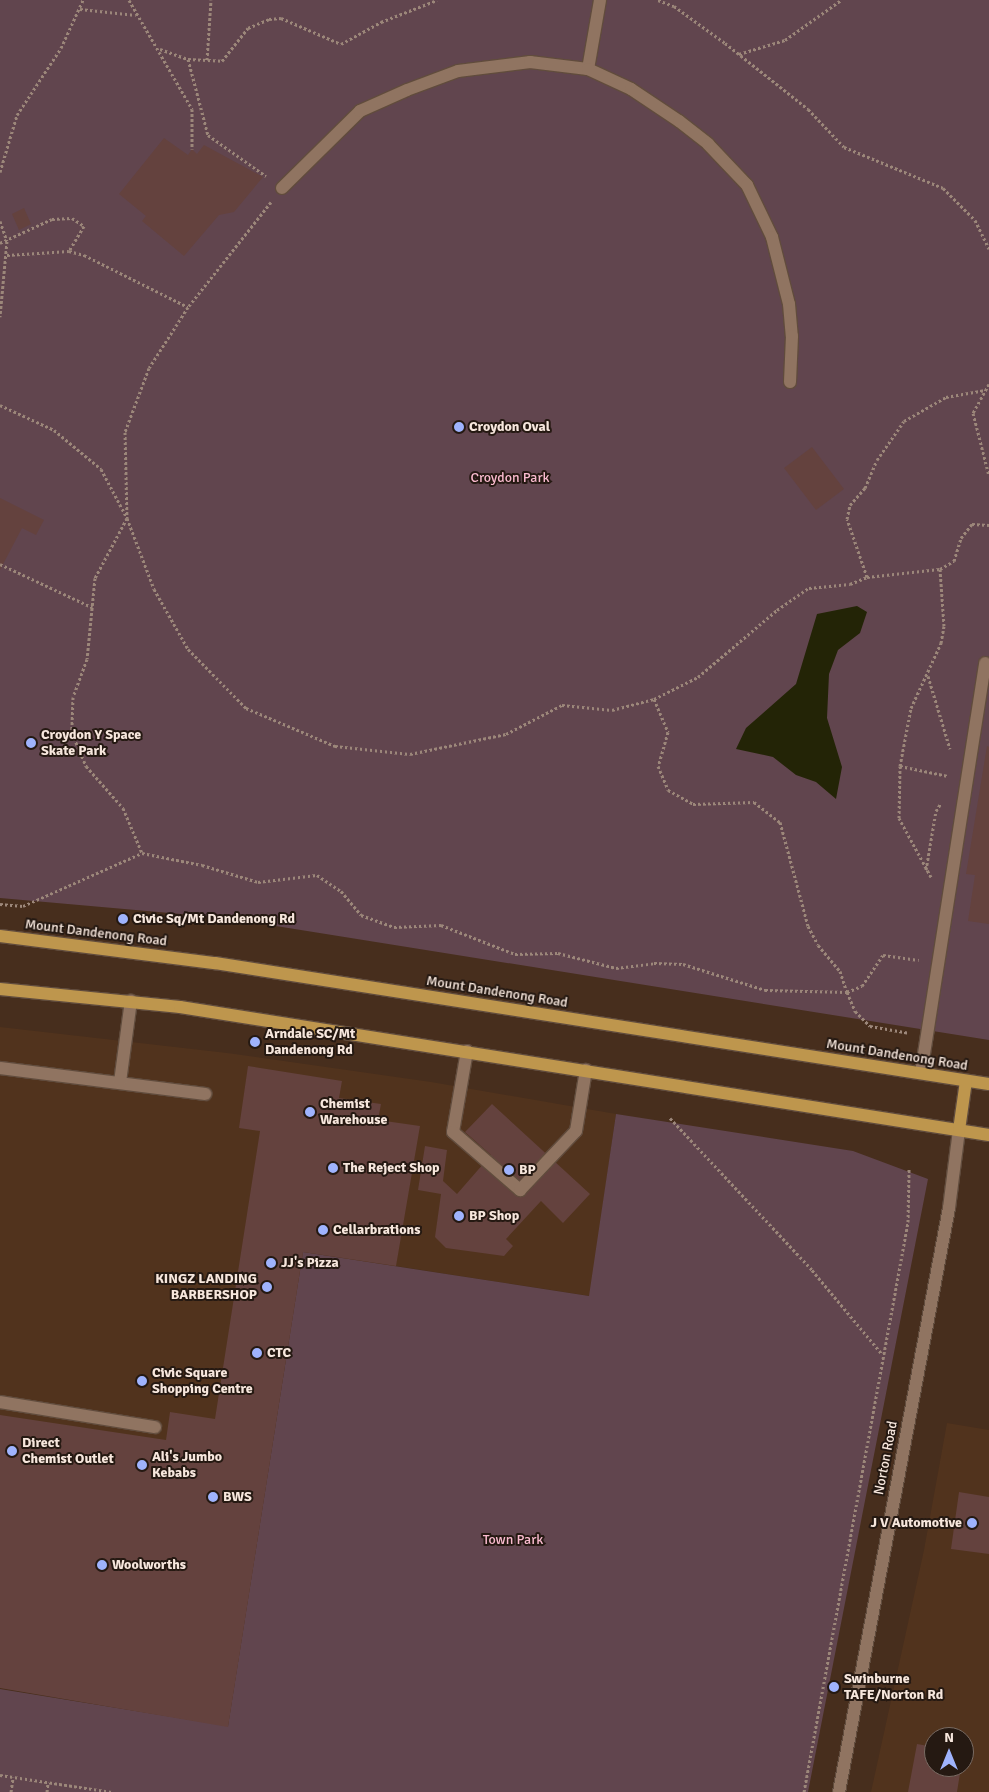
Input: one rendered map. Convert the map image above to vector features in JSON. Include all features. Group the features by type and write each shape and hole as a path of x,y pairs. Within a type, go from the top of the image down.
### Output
{"main road":[{"name":"Mount Dandenong Road","path":"0,936 215,964 989,1084"},
{"path":"0,989 131,1001 467,1051 989,1135"},
{"path":"959,1130 966,1081"}],"street":[{"path":"588,69 600,0"},
{"path":"282,188 330,137 360,111 407,90 458,72 530,62 588,69 631,89 679,121 708,144 747,186 772,237 789,304 792,336 790,382"},
{"path":"921,1073 950,901 985,663"},
{"path":"120,1082 131,1001"},
{"path":"467,1051 453,1132 520,1190 576,1131 586,1070"},
{"path":"0,1068 206,1094"},
{"name":"Norton Road","path":"839,1792 949,1208 959,1130"},
{"path":"0,1402 155,1427"}],"path":[{"path":"0,172 17,115 61,48 83,0"},
{"path":"129,0 160,49 192,109 192,149"},
{"path":"207,60 212,0"},
{"path":"160,49 188,59 222,61 248,28 270,19 281,18 341,44 381,22 437,0"},
{"path":"658,0 674,6 738,54 808,110 844,147 943,188 975,220 989,249"},
{"path":"738,54 784,40 841,0"},
{"path":"80,9 137,15"},
{"path":"142,853 123,808 86,766 72,733 73,697 87,659 95,578 127,518 125,432 149,368 188,307 282,188 208,134 188,59"},
{"path":"0,161 1,166"},
{"path":"0,243 52,219 72,218 84,226 69,251"},
{"path":"0,221 7,241 0,317"},
{"path":"7,255 69,251 84,255 188,307"},
{"path":"989,384 973,413 989,476"},
{"path":"867,577 847,519 850,505 865,488 877,460 904,422 946,397 985,390"},
{"path":"0,405 54,430 101,469 127,518 154,589 188,649 246,708 335,746 410,754 506,734 562,705 612,710 654,699 698,677 777,610 809,588 850,584 867,577 915,574 940,569 954,561 961,538 972,524 989,525"},
{"path":"0,564 92,607"},
{"path":"940,569 944,626 941,643 928,675 911,708 900,766 899,818 926,870 950,901"},
{"path":"928,675 953,760"},
{"path":"654,699 668,732 658,766 668,790 692,804 754,802 780,822 808,926 840,971 855,1011 870,1026 927,1036"},
{"path":"900,766 958,778"},
{"path":"926,870 936,811 945,798"},
{"path":"0,904 23,906 142,853 202,865 258,882 317,875 341,891 361,915 394,927 441,926 515,954 558,953 616,968 654,962 683,964 765,990 847,992 862,986 883,955 940,963"},
{"path":"670,1118 812,1270 883,1355"},
{"path":"804,1792 847,1568 883,1355 908,1222 909,1168"},
{"path":"0,1775 112,1792"},
{"path":"11,1792 13,1777"},
{"path":"47,1792 48,1782"}],"shaded area":[{"path":"857,606 867,612 860,633 838,650 829,674 827,718 842,767 836,799 816,782 796,775 773,757 736,749 746,728 796,684 817,614"},
{"name":"Civic Square Shopping Centre","path":"0,1027 227,1053 431,1082 616,1114 590,1296 396,1266 288,1346 228,1727 0,1688"},
{"path":"947,1423 989,1430 989,1792 871,1792 924,1550"}],"green space":[{"name":"Croydon Park","path":"0,0 989,0 989,1040 226,918 0,898"},
{"name":"Town Park","path":"616,1114 853,1151 928,1179 808,1792 0,1792 0,1689 228,1726 303,1252 589,1296"}],"building":[{"path":"164,138 188,155 192,149 197,154 204,145 263,177 234,212 219,215 184,256 142,221 146,216 119,194"},
{"path":"24,208 31,224 19,230 12,214"},
{"path":"812,447 844,489 816,510 784,468"},
{"path":"0,498 44,520 36,535 22,528 0,570"},
{"path":"987,746 989,747 989,924 968,921 975,875 966,874"},
{"path":"248,1066 342,1081 339,1098 381,1104 378,1120 420,1126 396,1266 303,1252 228,1727 0,1688 0,1415 166,1440 170,1412 215,1419 260,1131 239,1128"},
{"path":"492,1104 590,1194 563,1223 541,1201 506,1239 513,1246 504,1256 446,1248 435,1237 441,1194 418,1190 425,1146 447,1150 443,1181 457,1194 491,1155 465,1132"},
{"name":"J V Automotive","path":"959,1492 989,1497 989,1554 951,1549"},
{"path":"917,1744 924,1745 924,1777 959,1777 957,1792 908,1792"}],"place":[{"name":"Croydon Oval","path":"459,427"},
{"name":"Croydon Y Space Skate Park","path":"31,743"},
{"name":"Civic Sq/Mt Dandenong Rd","path":"123,919"},
{"name":"Arndale SC/Mt Dandenong Rd","path":"255,1042"},
{"name":"Chemist Warehouse","path":"310,1112"},
{"name":"The Reject Shop","path":"333,1168"},
{"name":"BP","path":"509,1170"},
{"name":"BP Shop","path":"459,1216"},
{"name":"Cellarbrations","path":"323,1230"},
{"name":"JJ's Pizza","path":"271,1263"},
{"name":"KINGZ LANDING BARBERSHOP","path":"267,1287"},
{"name":"CTC","path":"257,1353"},
{"name":"Civic Square Shopping Centre","path":"142,1381"},
{"name":"Direct Chemist Outlet","path":"12,1451"},
{"name":"Ali's Jumbo Kebabs","path":"142,1465"},
{"name":"BWS","path":"213,1497"},
{"name":"J V Automotive","path":"972,1523"},
{"name":"Woolworths","path":"102,1565"},
{"name":"Swinburne TAFE/Norton Rd","path":"834,1687"}]}
